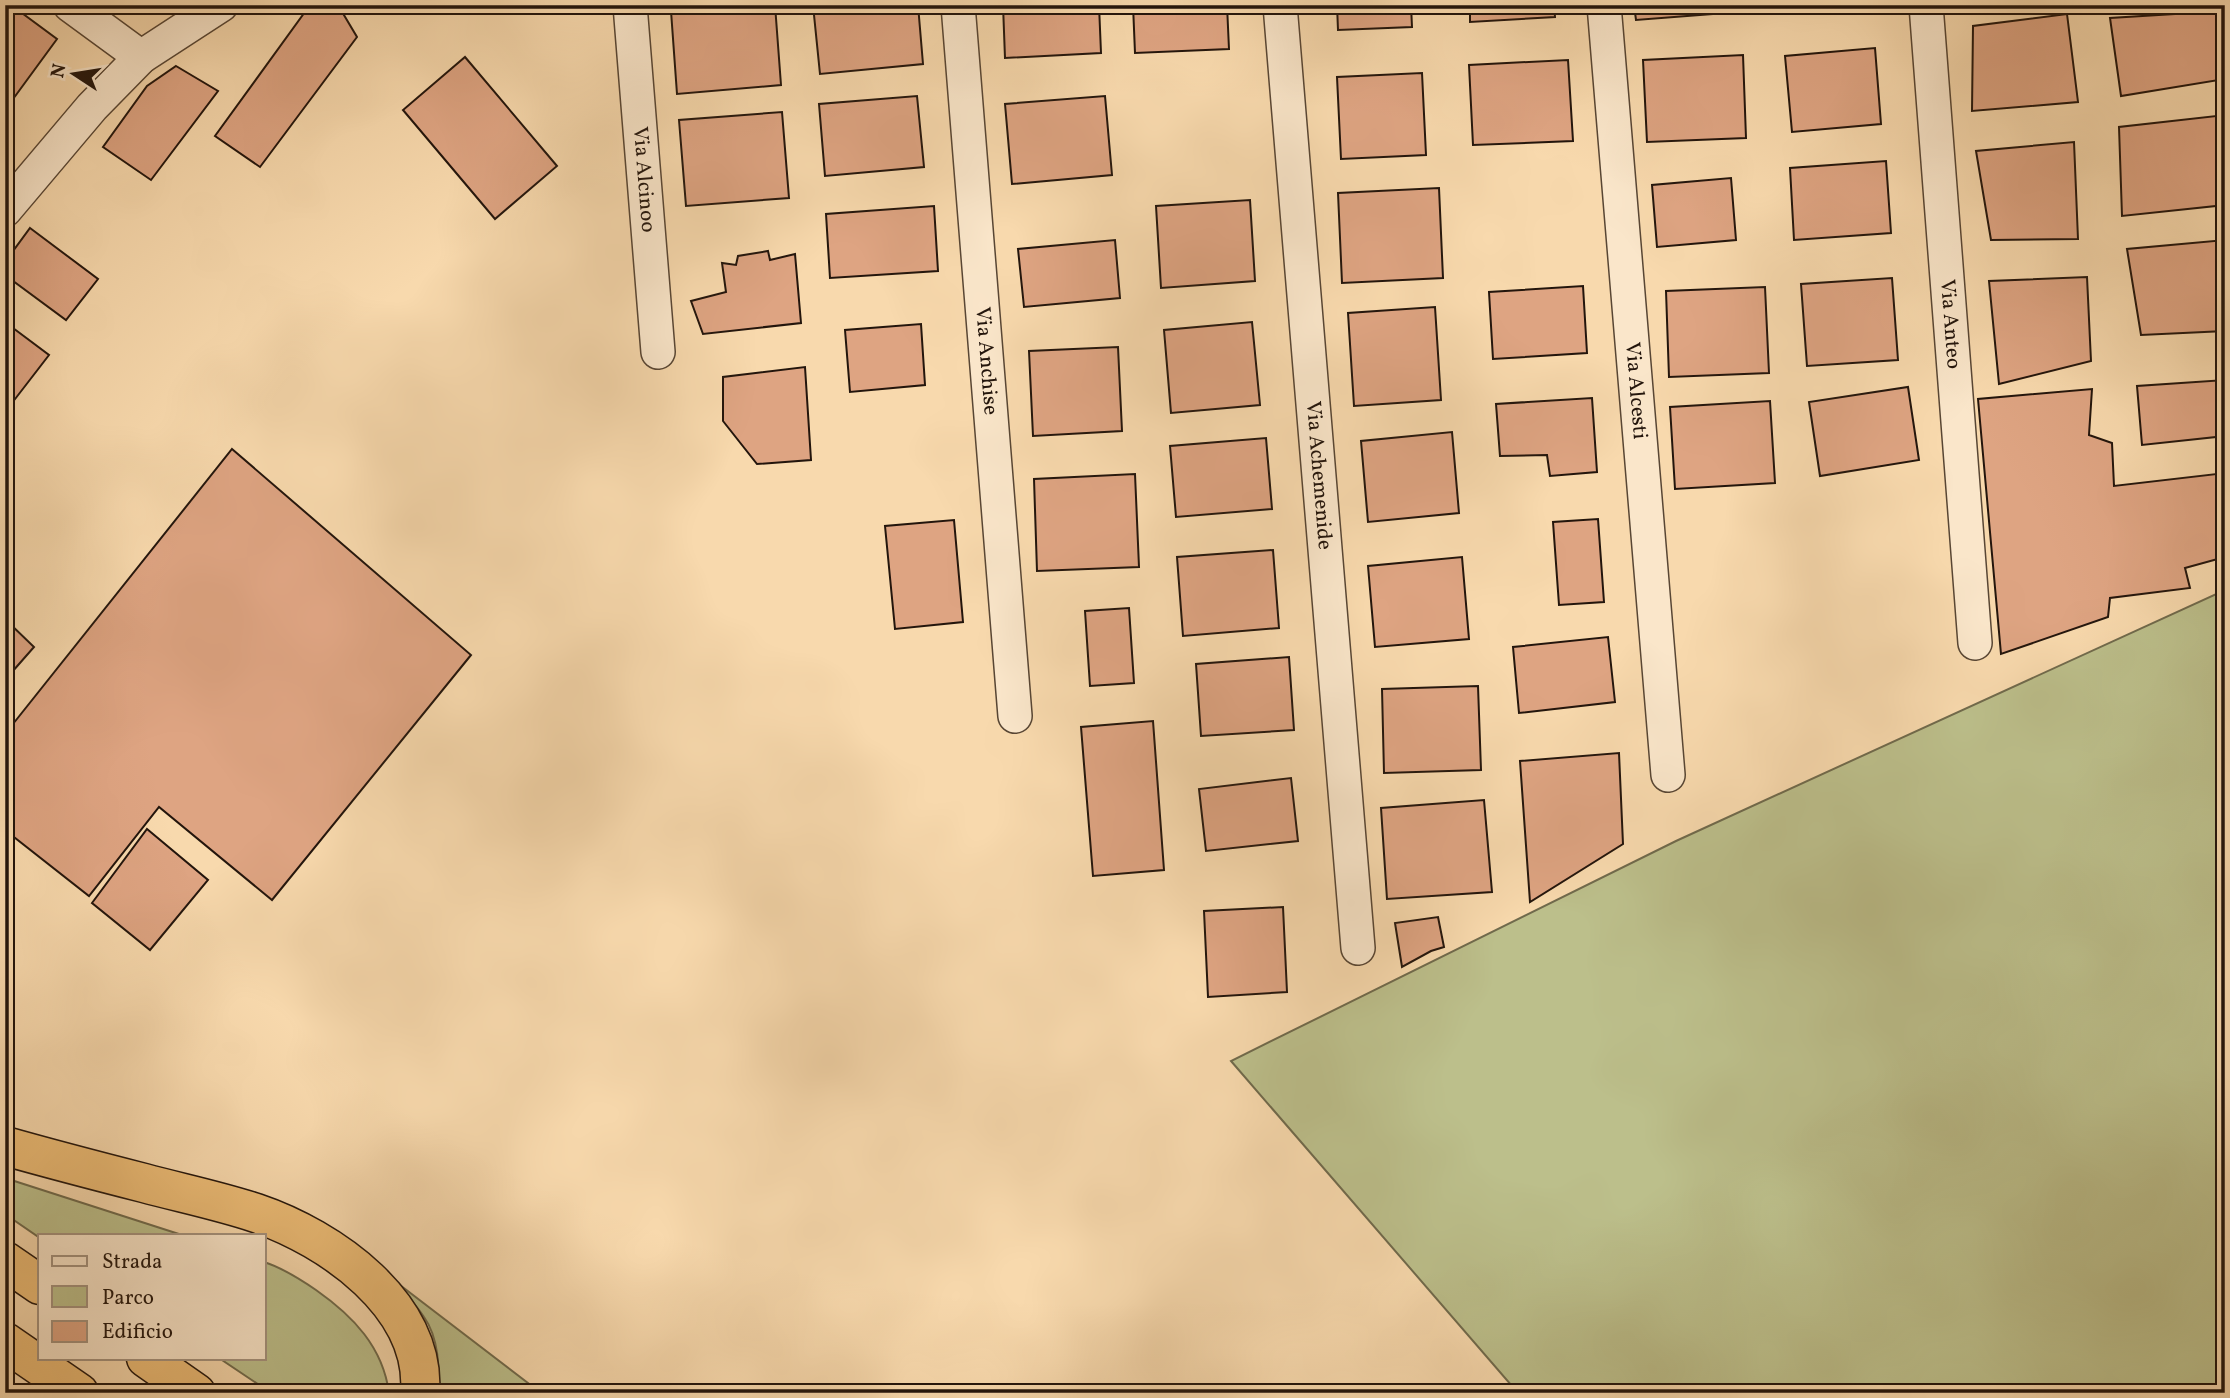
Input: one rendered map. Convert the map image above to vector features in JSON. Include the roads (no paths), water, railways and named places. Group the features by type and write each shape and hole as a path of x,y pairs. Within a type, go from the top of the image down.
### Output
{"highway":[{"path":"5,1146 257,1213 323,1244 348,1262 383,1294 401,1319 417,1356 420,1393"},
{"path":"5,1261 38,1284"},
{"path":"5,1342 79,1393"},
{"path":"149,1360 197,1393"}],"street":[{"path":"70,5 141,57"},
{"path":"5,210 92,107 141,57 221,5"},
{"name":"Via Alcinoo","path":"630,5 659,352"},
{"name":"Via Anchise","path":"958,5 1016,716"},
{"name":"Via Achemenide","path":"1280,5 1358,948"},
{"name":"Via Alcesti","path":"1604,5 1668,775"},
{"name":"Via Anteo","path":"1926,5 1975,643"}]}
